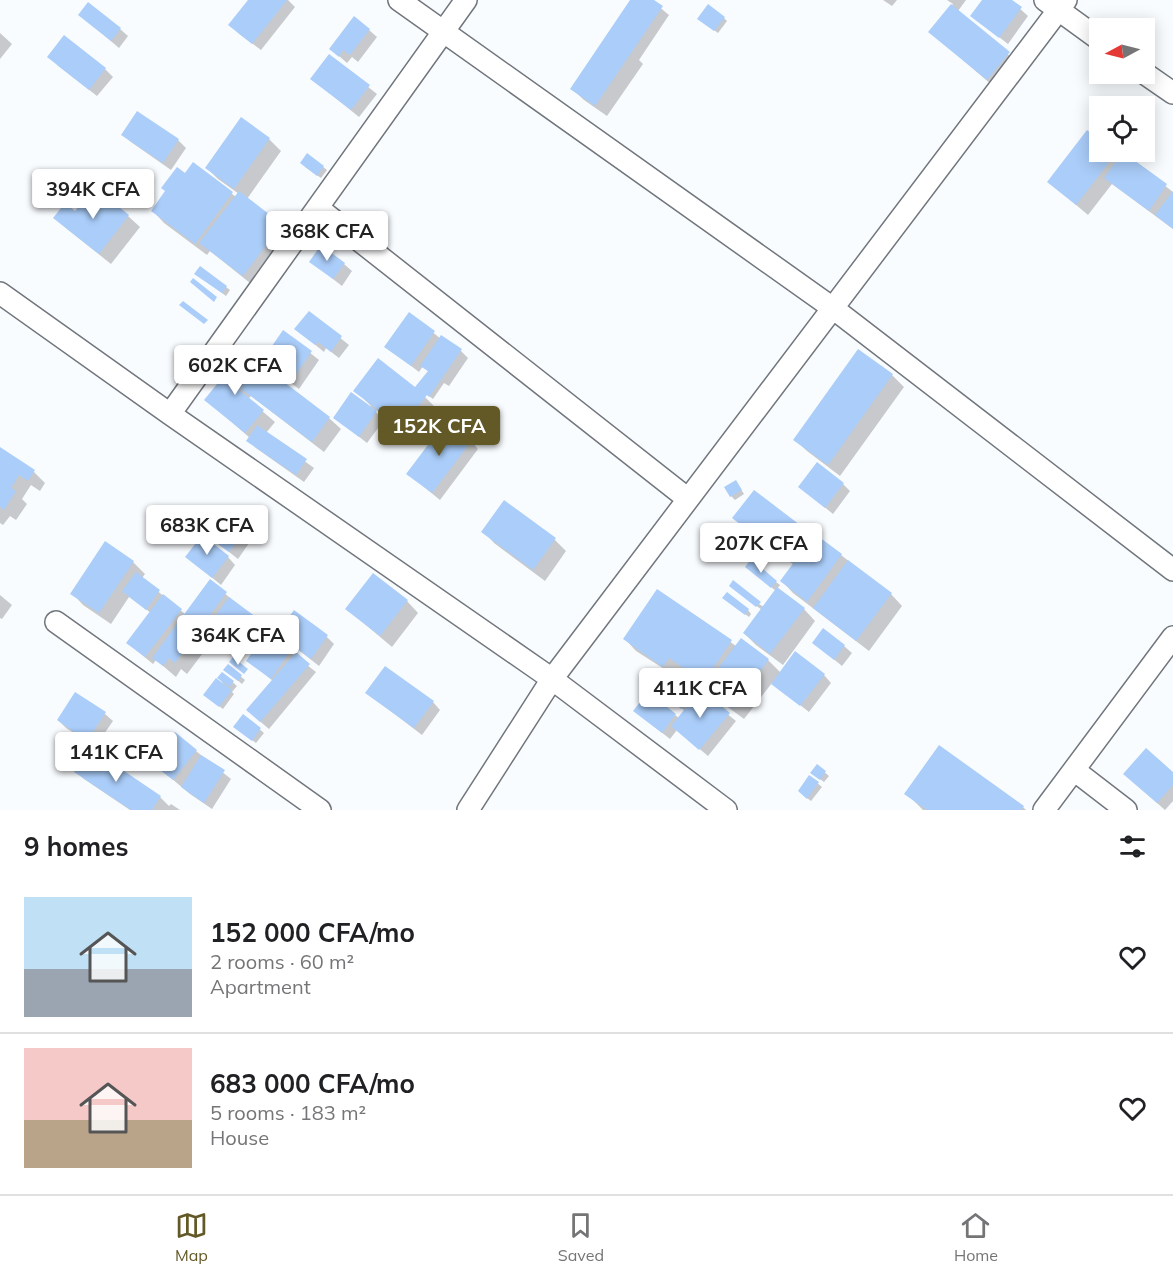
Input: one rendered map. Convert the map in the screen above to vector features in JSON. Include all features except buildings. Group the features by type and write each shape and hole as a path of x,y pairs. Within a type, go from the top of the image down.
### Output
{"street":[{"path":"399,0 834,309 1173,570"},
{"path":"171,414 466,0"},
{"path":"468,810 552,679 834,309 1056,4 1089,31"},
{"path":"1155,81 1173,93"},
{"path":"318,208 688,499"},
{"path":"0,293 552,679 726,810"},
{"path":"56,622 320,810"},
{"path":"1044,810 1173,637"},
{"path":"1074,770 1126,810"}]}
